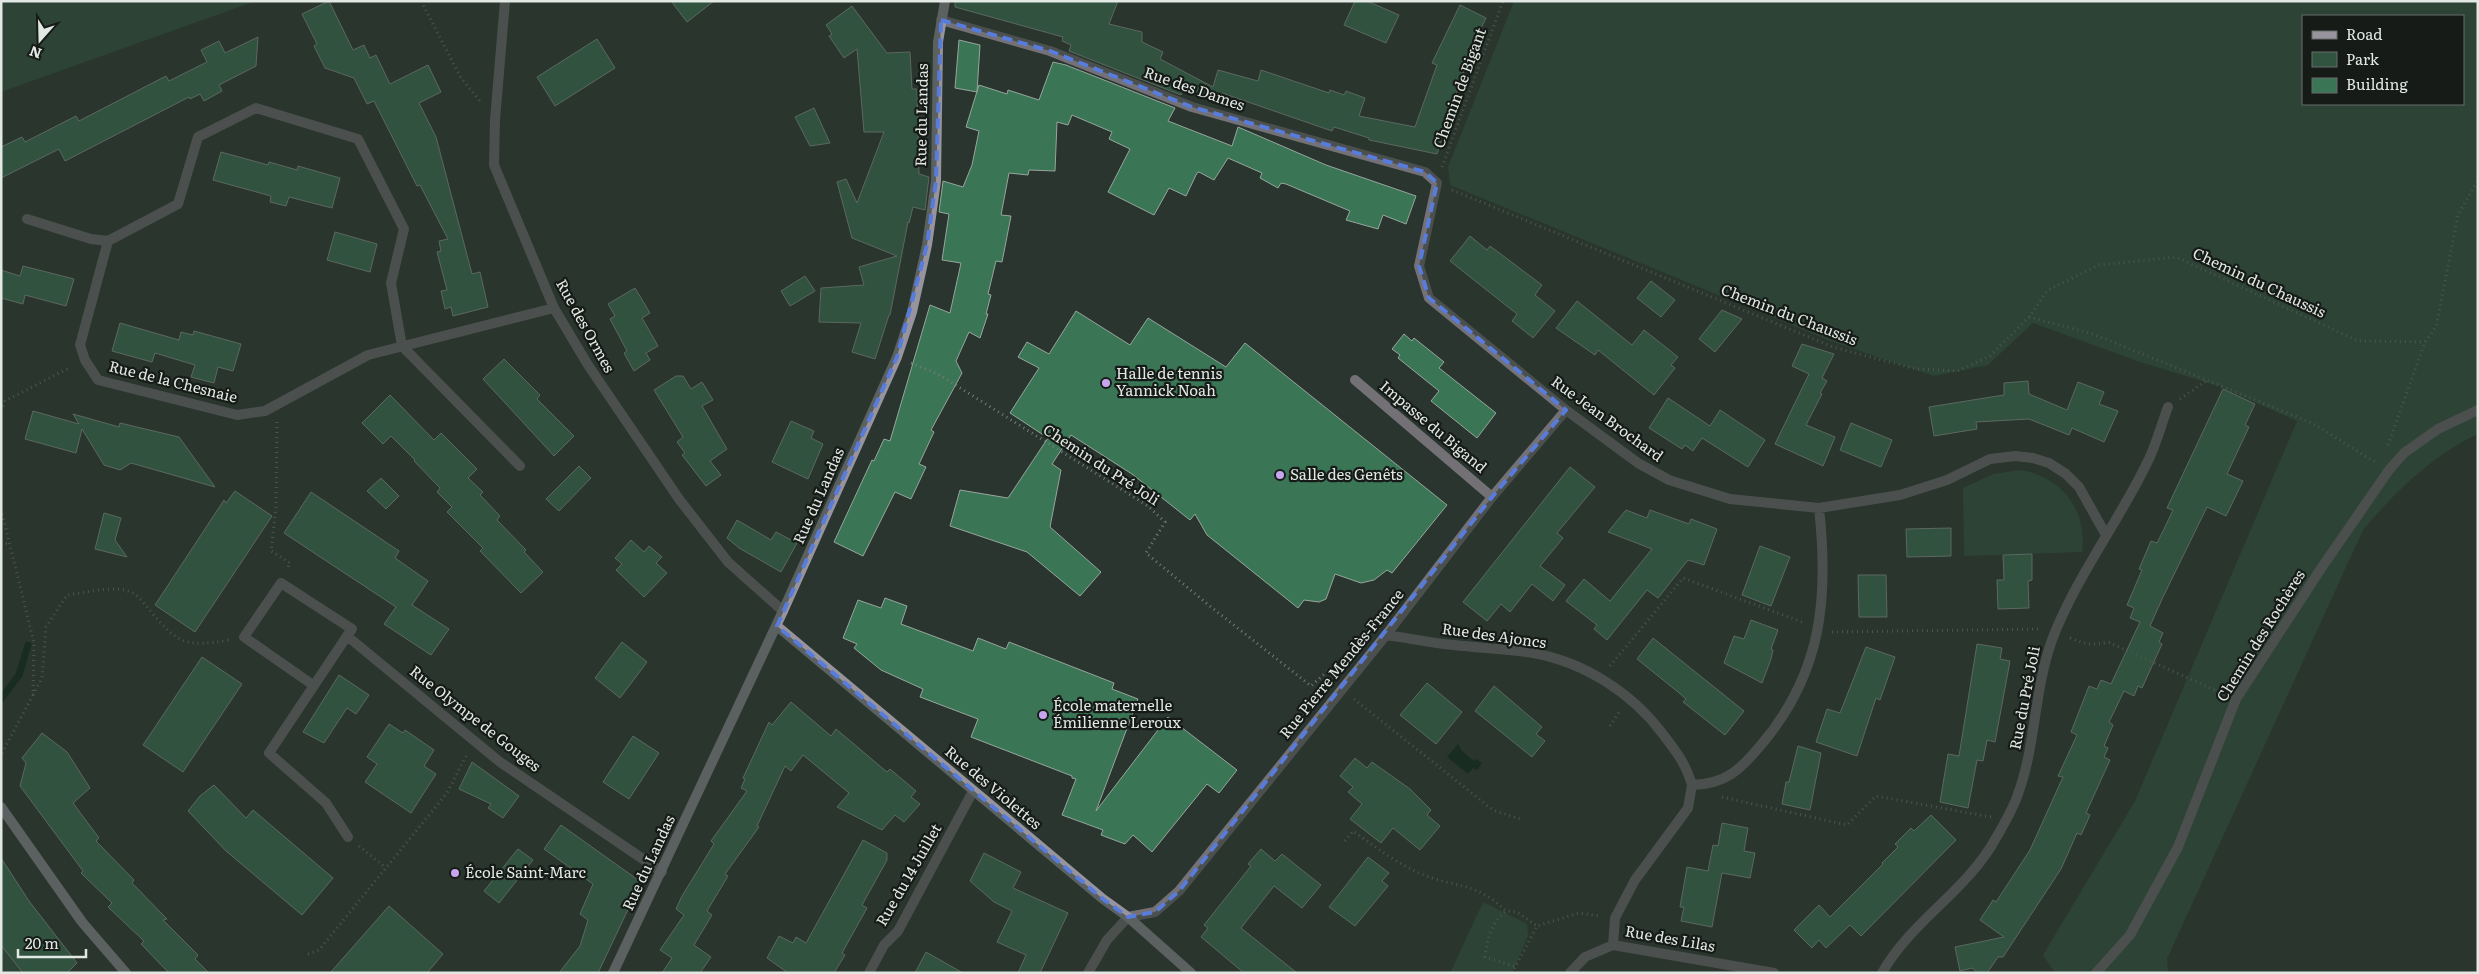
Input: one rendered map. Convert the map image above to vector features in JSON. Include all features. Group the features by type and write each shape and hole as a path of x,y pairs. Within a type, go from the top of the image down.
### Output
{"street":[{"name":"Rue des Ormes","path":"504,1 495,120 494,165 554,308 588,365 679,499 728,562 784,611"},
{"name":"Rue du Landas","path":"613,973 784,611 897,357 912,312 927,245 936,181 938,42 945,1"},
{"name":"Rue des Dames","path":"941,20 1050,51 1192,107 1425,172 1436,183"},
{"path":"27,219 91,239 108,241 178,204 198,137 256,108 358,139 404,229 391,283 402,346 520,466"},
{"name":"Rue Jean Brochard","path":"1436,183 1418,266 1429,298 1566,410 1638,463 1669,480 1730,499 1819,508 1900,495 1947,480 1990,459 2015,456 2033,458 2049,463 2066,474 2079,487 2106,535"},
{"name":"Rue de la Chesnaie","path":"108,241 80,345 85,360 98,380 237,415 265,411 277,406 337,370 368,355 554,308"},
{"name":"Impasse du Bigand","path":"1355,380 1492,497"},
{"name":"Rue du Pré Joli","path":"1882,973 1891,956 1966,881 1984,858 2006,820 2018,795 2028,758 2038,697 2056,631 2106,535 2148,463 2168,407"},
{"name":"Rue Pierre Mendès-France","path":"1128,917 1155,912 1179,891 1386,635 1492,497 1566,410"},
{"name":"Chemin des Rochères","path":"2096,973 2130,936 2178,847 2236,699 2320,570 2388,470 2404,453 2438,429 2478,410"},
{"path":"1613,945 1615,918 1635,880 1688,808 1692,786 1711,785 1728,777 1747,761 1778,724 1803,678 1818,631 1824,578 1819,508"},
{"path":"280,583 244,638 313,685"},
{"name":"Rue Olympe de Gouges","path":"280,583 352,629 347,636 500,762 662,872"},
{"name":"Rue des Violettes","path":"777,626 1103,899 1128,917 1191,973"},
{"name":"Rue des Ajoncs","path":"1386,635 1535,654 1570,664 1610,684 1649,716 1685,763 1692,786"},
{"path":"347,636 269,753 326,803 348,837"},
{"name":"Rue du 14 Juillet","path":"869,973 884,945 898,931 973,791"},
{"path":"1,806 82,922 126,973"},
{"path":"1088,973 1107,940 1128,917"},
{"name":"Rue des Lilas","path":"1570,973 1585,957 1613,945 1774,973"}],"path":[{"path":"420,1 461,78 495,120"},
{"name":"Chemin de Bigant","path":"1436,183 1503,1"},
{"path":"2388,470 2385,452 2425,342 2436,327 2458,215 2478,180"},
{"name":"Chemin du Chaussis","path":"1436,183 1833,347 1916,369 1958,371 1990,356 2029,317 2048,290 2099,265 2176,257 2358,342 2425,342"},
{"path":"2029,317 2094,334 2312,422 2388,470"},
{"name":"Chemin du Pré Joli","path":"897,357 938,374 1148,506 1165,522 1146,552 1211,608 1311,686 1330,669 1345,685"},
{"path":"1,411 5,400 85,360"},
{"path":"2168,407 2206,380"},
{"path":"277,406 276,506 272,551 290,563 280,583"},
{"path":"1,509 34,643 33,695"},
{"path":"1,543 10,544"},
{"path":"1600,679 1683,578 1818,631 2036,628 2056,631 2085,644 2095,645 2108,642 2236,699"},
{"path":"1,754 42,678 46,627 67,595 115,590 132,593 164,627 184,642 198,644 244,638"},
{"path":"1345,685 1493,810 1520,818"},
{"path":"308,954 319,950 447,793 474,740"},
{"path":"1692,786 1716,795 1847,825 1876,796 2006,820"},
{"path":"1345,841 1353,831 1400,863 1443,882 1474,888 1491,897 1506,911 1517,912 1537,926"},
{"path":"348,837 386,868"},
{"path":"1506,911 1495,920 1488,932 1485,957 1514,966"},
{"path":"1512,973 1514,966 1537,926 1579,913 1615,918"}],"highlighted area":[{"path":"941,20 1050,51 1192,107 1425,172 1437,183 1419,266 1429,298 1566,410 1492,497 1179,891 1155,912 1128,917 1103,899 777,626 897,357 927,245 936,181"}],"green space":[{"path":"1,1 256,1 1,92"},
{"path":"1514,1 2478,1 2478,434 2430,464 2402,488 2363,530 2167,959 2168,973 2055,973 2043,955 2135,801 2297,421 2218,386 2137,361 2033,323 1988,365 1934,376 1833,342 1450,185 1448,167"},
{"path":"2020,470 2048,479 2069,498 2081,522 2082,552 1964,556 1963,488 1993,474"},
{"path":"1483,902 1527,924 1528,936 1512,973 1450,973"},
{"path":"1,937 22,973 1,973"}],"shaded area":[{"path":"1458,744 1462,751 1474,761 1476,759 1482,763 1477,770 1473,768 1468,774 1447,757"}],"building":[{"path":"329,1 353,50 364,45 370,58 376,55 390,84 428,65 441,92 419,103 436,137 472,274 480,272 488,307 453,316 451,307 445,309 441,291 447,290 437,252 441,251 439,241 448,239 420,185 417,186 374,101 367,104 354,78 325,68 314,46 317,44 302,14"},
{"path":"671,1 714,1 687,22"},
{"path":"955,1 1118,1 1109,24 1142,32 1142,42 1163,52 1160,59 1213,87 1218,70 1258,81 1261,70 1329,93 1330,90 1344,95 1346,91 1365,98 1359,116 1415,127 1437,65 1432,63 1460,5 1486,18 1465,60 1467,61 1437,154 1369,140 1369,138 1334,127 1332,131 1222,93 1219,100 1184,90 1181,95 1069,51 1071,45 1062,41 1063,37 955,7"},
{"path":"1355,1 1367,1 1399,15 1386,43 1344,25"},
{"path":"852,6 887,53 910,52 912,89 917,89 919,174 929,177 925,210 913,207 908,222 890,315 875,359 852,352 861,323 819,322 821,288 864,285 859,267 897,256 852,238 837,182 846,179 857,203 884,132 864,132 857,49 844,58 829,36 832,34 826,25"},
{"path":"258,37 256,66 219,85 222,91 204,101 200,94 190,99 189,97 65,161 59,149 1,178 1,147 22,137 25,142 76,116 79,121 166,76 169,81 207,62 201,50 219,41 225,53"},
{"path":"597,39 615,68 555,106 537,77"},
{"path":"959,40 980,45 977,92 955,88"},
{"path":"1053,62 1066,65 1175,108 1168,121 1232,146 1238,127 1326,165 1416,196 1406,224 1383,215 1378,229 1346,220 1350,211 1286,184 1281,183 1278,188 1260,178 1262,173 1228,158 1214,180 1199,172 1197,173 1186,196 1169,188 1154,215 1108,192 1130,149 1109,139 1112,132 1072,115 1068,125 1057,122 1055,171 1029,170 1028,175 1009,173 1001,215 1011,216 1002,262 996,261 988,294 991,295 986,314 988,314 980,338 969,332 956,361 962,373 931,430 934,432 919,464 926,467 911,499 895,492 863,556 834,542 872,460 874,461 884,439 890,441 930,305 950,313 961,263 942,260 949,214 939,212 943,181 963,187 972,165 979,131 966,127 979,85 1007,94 1008,90 1039,100"},
{"path":"814,108 830,143 810,146 795,117"},
{"path":"221,152 268,165 269,162 297,170 298,166 340,178 332,208 289,197 286,206 270,202 271,196 213,180"},
{"path":"335,232 377,244 370,272 327,260"},
{"path":"1470,236 1487,250 1490,246 1542,285 1535,295 1555,311 1533,338 1512,321 1517,314 1450,261"},
{"path":"23,266 74,279 66,306 25,295 23,304 1,298 1,270 20,276"},
{"path":"805,276 815,291 790,306 781,291"},
{"path":"1651,281 1675,300 1661,317 1637,298"},
{"path":"635,288 650,313 642,318 658,346 646,353 650,360 634,371 624,353 627,351 610,319 615,316 608,304"},
{"path":"1577,301 1632,345 1644,330 1678,357 1671,365 1675,368 1654,395 1598,350 1595,355 1556,328"},
{"path":"1722,310 1742,319 1715,352 1699,339"},
{"path":"1076,311 1130,345 1148,318 1226,367 1245,343 1447,505 1392,573 1387,570 1374,580 1361,583 1335,574 1326,599 1319,602 1304,600 1298,608 1207,535 1195,514 1190,520 1132,474 1071,435 1052,464 1061,470 1050,527 1101,572 1080,596 1027,552 950,526 960,490 1008,498 1048,438 1010,413 1039,368 1018,357 1027,342 1049,354"},
{"path":"120,323 179,340 181,332 193,335 194,331 241,344 233,371 218,367 214,383 191,377 195,365 155,353 152,362 112,351"},
{"path":"1404,334 1412,341 1414,338 1444,362 1439,368 1496,413 1477,438 1431,401 1439,391 1398,358 1400,355 1392,349"},
{"path":"1802,344 1834,354 1822,378 1827,381 1820,393 1822,394 1806,425 1835,437 1823,466 1775,444 1809,374 1792,366"},
{"path":"504,359 540,395 537,399 574,436 554,456 483,379"},
{"path":"676,376 683,376 691,389 702,382 713,400 702,406 727,449 710,461 721,475 706,486 682,455 685,453 677,442 683,437 654,390"},
{"path":"2028,381 2029,394 2067,410 2078,382 2104,392 2099,404 2118,411 2104,442 2072,428 2069,435 2029,419 1976,422 1977,429 1934,436 1929,407 2004,395 2004,383"},
{"path":"2223,389 2255,404 2245,425 2249,427 2227,474 2243,481 2226,516 2207,507 2162,599 2150,626 2163,633 2159,642 2162,644 2142,688 2138,686 2134,696 2124,691 2109,722 2113,725 2104,746 2108,748 2104,757 2110,760 2086,813 2090,815 2081,835 2077,833 2061,869 2003,957 1998,957 1987,973 1978,973 1972,968 1960,971 1955,947 2004,937 1980,920 1993,900 1996,902 2030,850 2063,777 2058,776 2077,735 2071,732 2089,686 2097,689 2101,680 2111,684 2140,622 2130,618 2134,608 2127,605 2142,570 2139,569 2151,541 2157,543 2173,510 2167,508"},
{"path":"390,395 434,440 441,433 477,469 468,478 483,492 480,495 500,516 497,520 526,550 524,552 543,572 521,593 480,551 483,548 447,512 452,507 437,492 440,488 415,460 391,436 383,444 362,423"},
{"path":"1668,398 1710,426 1720,410 1765,440 1748,467 1702,438 1693,451 1685,445 1682,449 1649,428"},
{"path":"33,411 79,424 73,414 119,427 120,423 179,437 215,487 131,463 120,470 104,465 82,429 76,453 25,439"},
{"path":"791,421 814,431 811,438 823,444 808,479 772,462"},
{"path":"1851,423 1892,440 1881,467 1840,450"},
{"path":"579,466 591,478 559,511 546,499"},
{"path":"1570,467 1595,487 1557,533 1563,538 1540,566 1565,585 1553,601 1532,584 1510,612 1501,604 1487,621 1463,602"},
{"path":"381,478 399,496 386,509 367,491"},
{"path":"235,491 272,516 195,632 155,605 224,500 226,503"},
{"path":"311,492 399,551 395,558 428,581 412,605 449,629 431,655 384,624 396,607 284,533"},
{"path":"1626,510 1647,518 1650,510 1689,524 1691,519 1717,529 1704,565 1688,560 1658,598 1647,590 1607,640 1594,629 1597,625 1566,601 1584,579 1610,601 1652,549 1608,532"},
{"path":"104,513 121,518 115,540 127,557 95,549"},
{"path":"737,520 771,540 776,532 797,543 781,572 739,548 727,538"},
{"path":"1951,528 1951,556 1907,557 1906,529"},
{"path":"631,540 644,552 649,546 662,557 656,563 667,573 644,597 616,570 622,564 615,558"},
{"path":"1760,546 1790,557 1771,606 1742,595"},
{"path":"2032,554 2032,580 2028,581 2029,608 1998,609 1997,580 2004,580 2003,555"},
{"path":"1858,575 1886,575 1887,617 1859,617"},
{"path":"885,598 907,606 901,624 973,651 978,638 1006,649 1009,642 1114,683 1112,689 1138,699 1096,811 1168,717 1237,770 1219,793 1207,784 1152,852 1133,835 1125,844 1101,835 1103,830 1062,815 1076,779 971,737 978,719 920,697 923,689 881,670 854,648 857,644 843,638 858,600 881,608"},
{"path":"1751,620 1778,630 1771,649 1773,650 1771,659 1762,683 1724,663 1734,636 1744,639"},
{"path":"1653,638 1744,711 1725,735 1683,702 1686,699 1637,659"},
{"path":"622,642 647,662 620,698 595,678"},
{"path":"1977,644 2002,648 2000,659 2010,661 1995,742 1987,740 1983,761 1977,760 1968,808 1940,802 1948,754 1959,756"},
{"path":"1866,647 1895,657 1880,700 1876,698 1857,756 1816,742 1827,709 1840,713"},
{"path":"202,657 242,684 183,772 143,745"},
{"path":"339,675 369,695 356,714 347,708 324,743 303,732"},
{"path":"1427,683 1462,712 1436,744 1400,715"},
{"path":"1494,686 1542,727 1536,734 1545,741 1532,757 1475,711"},
{"path":"791,702 831,736 836,729 887,772 890,769 916,791 911,797 920,804 904,822 895,815 882,830 837,807 849,793 803,755 791,771 785,766 757,826 759,827 725,874 728,876 707,911 712,915 694,945 711,957 700,973 662,973 672,958 660,950 684,915 676,909 682,896 714,844 711,841 747,791 741,788 745,779 743,778 769,722 772,725"},
{"path":"389,724 403,733 405,730 434,750 424,766 436,774 411,813 365,782 377,764 367,757"},
{"path":"42,733 67,752 90,788 73,803 99,838 96,841 134,880 132,883 167,919 163,920 198,955 195,959 209,973 169,973 141,944 144,941 108,907 112,903 81,873 83,871 20,786 26,763 22,758"},
{"path":"633,736 659,753 629,799 603,782"},
{"path":"1798,746 1821,753 1810,810 1782,804 1786,782 1789,782"},
{"path":"1355,758 1367,768 1372,762 1410,789 1431,810 1427,815 1440,826 1420,850 1393,828 1381,843 1350,819 1362,804 1348,792 1353,787 1340,776"},
{"path":"472,762 519,796 503,818 488,808 491,804 459,789"},
{"path":"214,785 246,818 253,810 333,878 302,915 226,851 188,811 200,796"},
{"path":"1931,815 1956,840 1861,936 1850,925 1826,948 1819,940 1812,948 1794,930 1819,905 1830,917 1883,864 1898,847 1895,844 1911,828 1914,831"},
{"path":"1722,823 1748,828 1744,851 1755,853 1750,878 1722,873 1712,927 1681,921 1684,907 1680,907 1687,867 1708,871 1713,845 1718,846"},
{"path":"561,825 641,882 598,973 559,973 580,946 588,920 580,914 593,884 544,849"},
{"path":"863,840 887,853 887,860 862,905 867,908 842,953 845,955 834,973 788,973 767,958 779,936 793,943 796,937 806,943"},
{"path":"518,849 533,860 499,903 484,891"},
{"path":"1261,849 1275,861 1282,854 1321,885 1302,908 1274,886 1241,928 1297,973 1244,973 1201,937 1208,928 1204,925 1251,866 1248,864"},
{"path":"984,853 1021,872 1013,888 1068,913 1040,973 1018,973 1026,955 997,942 1012,911 994,902 970,881"},
{"path":"1368,857 1389,873 1382,881 1388,886 1355,926 1329,907"},
{"path":"1,858 29,901 77,963 67,973 23,973 1,945"},
{"path":"389,906 443,954 427,973 330,973"},
{"path":"926,952 963,973 915,973"}],"waterway":[{"path":"1,699 19,675 28,645"}],"place":[{"name":"Halle de tennis Yannick Noah","path":"1106,383"},
{"name":"Salle des Genêts","path":"1280,475"},
{"name":"École maternelle Émilienne Leroux","path":"1043,715"},
{"name":"École Saint-Marc","path":"455,873"}]}
